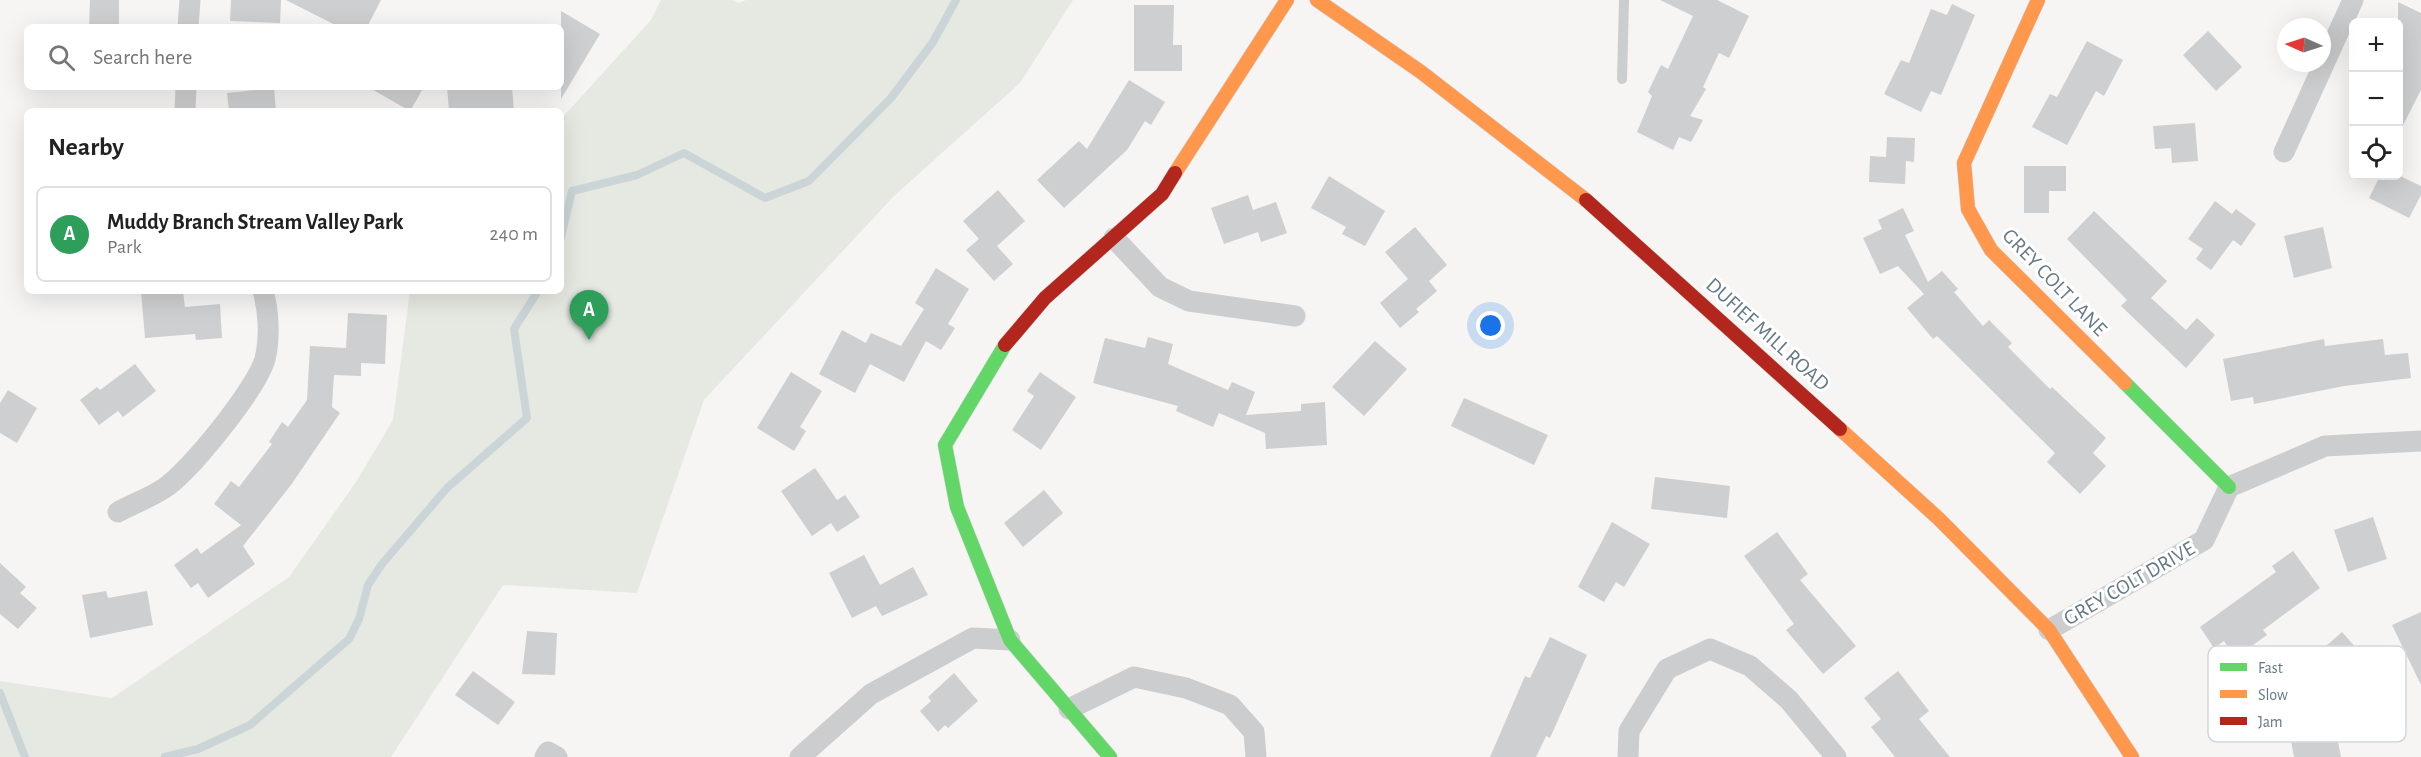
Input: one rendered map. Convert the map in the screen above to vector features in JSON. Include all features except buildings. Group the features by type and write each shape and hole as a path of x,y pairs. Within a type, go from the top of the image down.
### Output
{"street":[{"path":"189,24 190,0"},
{"path":"1110,757 1010,639 957,507 945,445 1011,336 1045,298 1161,194 1287,0"},
{"name":"DUFIEF MILL ROAD","path":"1317,0 1421,72 1586,199 1939,519 2049,630 2132,757"},
{"name":"GREY COLT LANE","path":"2038,0 1964,163 1968,209 1991,250 2229,488"},
{"path":"2284,152 2353,0"},
{"path":"185,108 186,90"},
{"path":"1114,238 1160,287 1189,301 1295,316"},
{"path":"118,512 164,489 194,461 254,383 265,360 268,331 267,306 264,294"},
{"path":"2229,488 2325,446 2421,441"},
{"name":"GREY COLT DRIVE","path":"2049,630 2204,540 2229,488"},
{"path":"800,757 872,694 973,638 1010,639"},
{"path":"1628,757 1629,731 1667,669 1710,649 1750,666 1789,700 1836,757"},
{"path":"1069,710 1134,677 1186,688 1230,705 1254,732 1256,757"},
{"path":"545,757 548,752 557,757"}],"lane":[{"path":"1622,79 1624,0"}],"shaded area":[{"path":"661,0 732,0 739,3 746,0 1073,0 1020,83 894,196 704,400 637,593 503,585 391,757 0,757 0,681 112,698 289,577 356,482 393,420 410,294 564,294 564,116 651,20"}],"waterway":[{"path":"564,224 572,191 637,175 684,153 765,198 809,181 891,98 933,42 956,0"},
{"path":"165,757 198,749 250,725 349,639 359,619 368,585 382,564 447,488 527,418 514,329 536,294"},
{"path":"0,693 25,757"}],"traffic: fast":[{"path":"1005,345 945,445 957,507 1010,640 1110,757"},
{"path":"2125,383 2229,487"}],"traffic: slow":[{"path":"1175,173 1287,0"},
{"path":"1317,0 1421,72 1586,200"},
{"path":"2038,0 1964,163 1968,209 1991,250 2125,383"},
{"path":"1840,429 1939,519 2049,630 2132,757"}],"traffic: jam":[{"path":"1005,345 1045,298 1162,194 1175,173"},
{"path":"1586,200 1840,429"}],"place":[{"name":"Muddy Branch Stream Valley Park","path":"589,340"}]}
